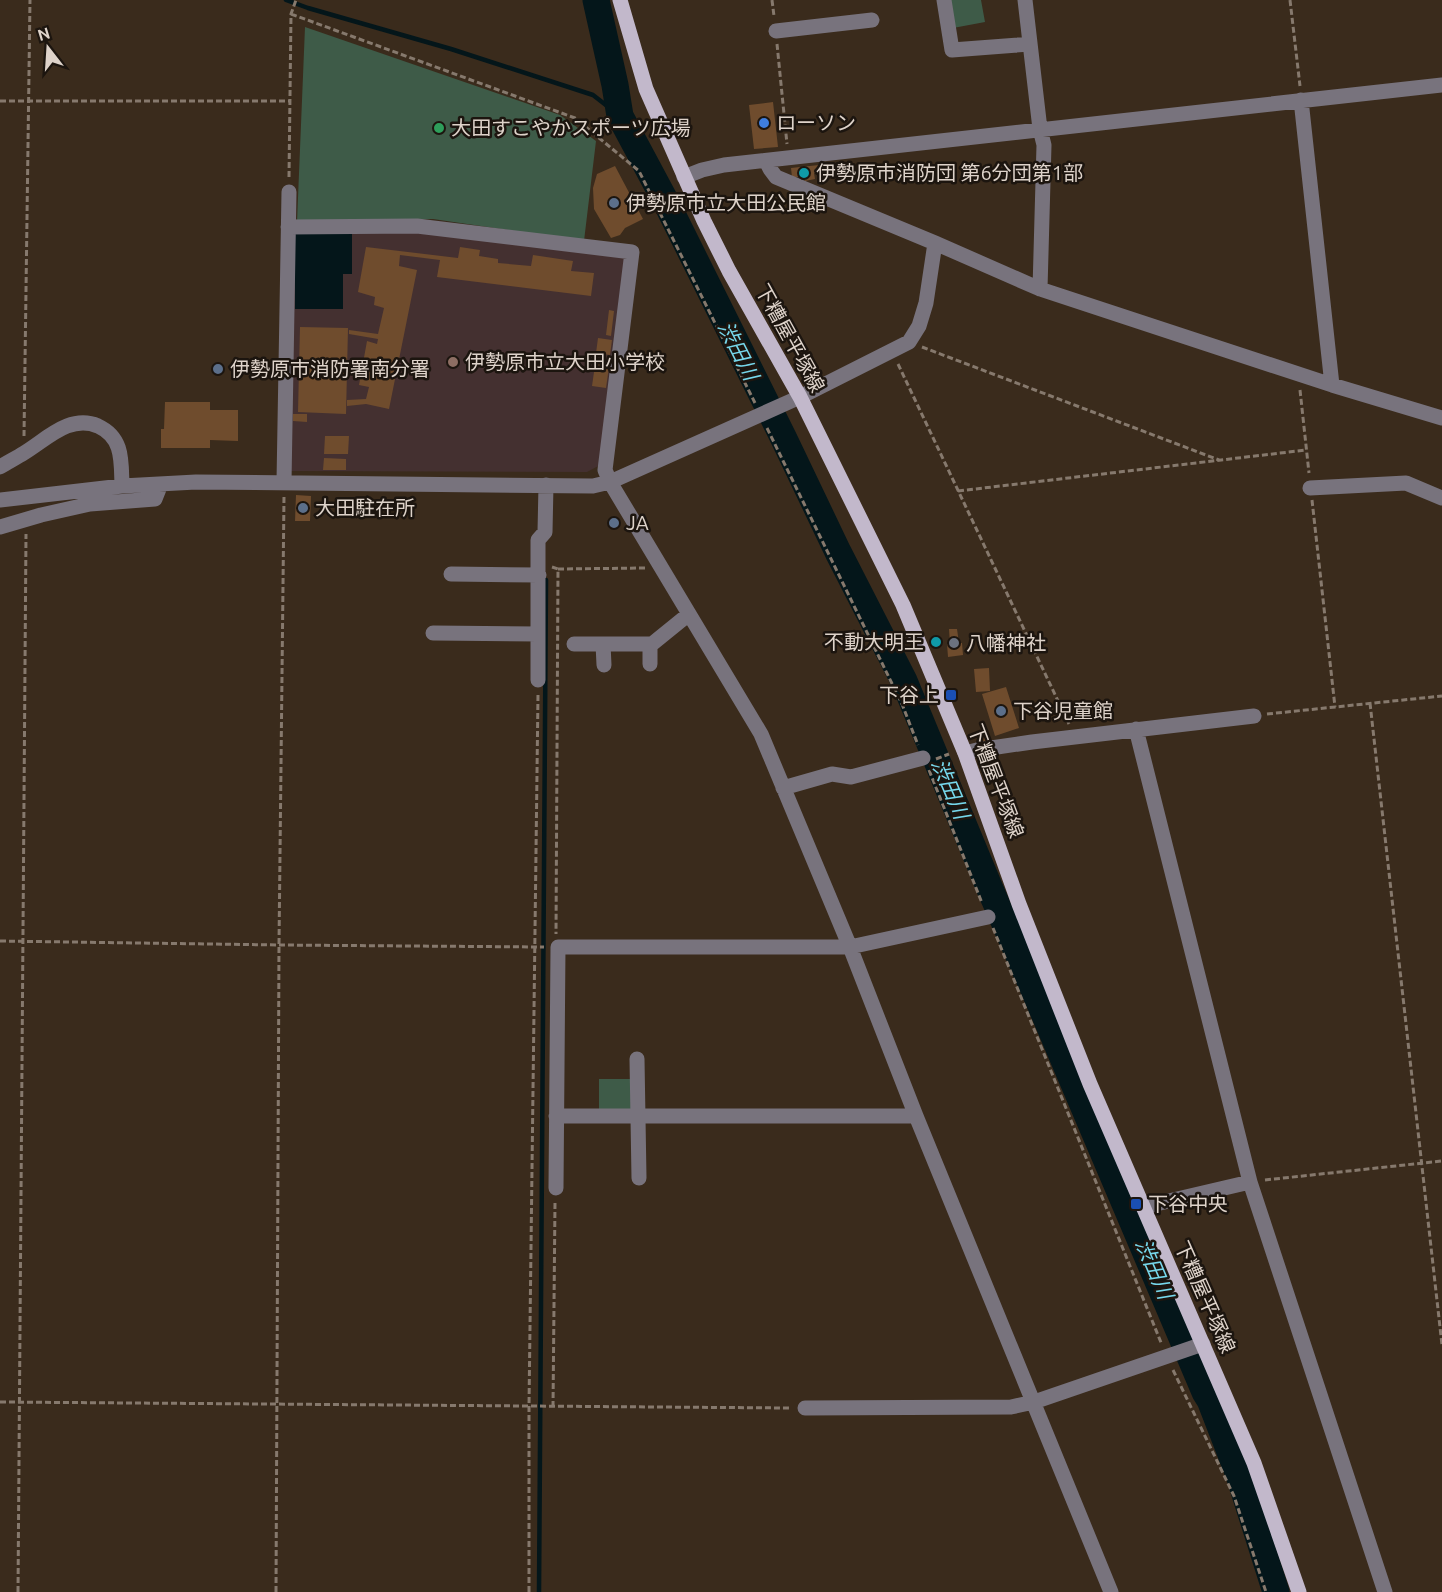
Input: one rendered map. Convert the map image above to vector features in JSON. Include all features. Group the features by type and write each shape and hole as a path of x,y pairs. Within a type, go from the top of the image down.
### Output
{"main road":[{"name":"下糟屋平塚線","path":"620,0 646,89 684,177 729,271 800,397 903,605 964,751 1019,904 1090,1084 1254,1463 1299,1592"}],"street":[{"path":"944,0 952,50 1030,44"},
{"path":"1025,0 1040,129 1044,145 1040,289"},
{"path":"776,31 872,20"},
{"path":"684,177 724,165 1442,85"},
{"path":"1301,100 1332,385"},
{"path":"766,161 776,177 1040,289 1332,385 1442,418"},
{"path":"284,482 289,192"},
{"path":"288,227 417,226 632,252 605,470 610,482 761,734 850,947 916,1116 1111,1592"},
{"path":"0,500 122,486 196,482 593,486 610,482 800,397 909,342 919,326 926,303 935,243"},
{"path":"0,467 60,428 76,423 93,424 110,433 117,442 122,486"},
{"path":"1310,488 1406,483 1442,498"},
{"path":"0,527 90,504 155,499 161,484"},
{"path":"538,680 538,540 545,532 546,485"},
{"path":"451,574 539,571"},
{"path":"574,644 651,644 689,614"},
{"path":"433,633 538,634"},
{"path":"603,644 604,665"},
{"path":"650,664 651,644"},
{"path":"964,751 1254,716"},
{"path":"1136,729 1250,1182 1385,1592"},
{"path":"783,788 832,774 851,777 925,760"},
{"path":"556,1188 558,947 850,947 988,916"},
{"path":"637,1059 639,1178"},
{"path":"556,1116 916,1116"},
{"path":"1143,1207 1250,1182"},
{"path":"805,1408 1011,1407 1034,1402 1203,1344"}],"path":[{"path":"24,453 30,0"},
{"path":"289,192 291,14 296,0"},
{"path":"772,0 789,158"},
{"path":"1290,0 1301,100"},
{"path":"291,14 574,118 639,171 763,414 896,693 1166,1356 1234,1496 1266,1592"},
{"path":"0,101 290,101"},
{"path":"909,342 1219,460"},
{"path":"891,351 1075,736"},
{"path":"1298,373 1335,707"},
{"path":"958,491 1306,450"},
{"path":"276,1592 284,482"},
{"path":"18,1592 26,520"},
{"path":"539,571 550,567 558,569 662,568"},
{"path":"0,941 558,947 556,934 558,569"},
{"path":"529,1592 538,680"},
{"path":"1254,716 1442,696"},
{"path":"1370,704 1442,1345"},
{"path":"925,760 964,751"},
{"path":"1250,1182 1442,1161"},
{"path":"553,1407 556,1188"},
{"path":"0,1402 805,1408"}],"shaded area":[{"name":"伊勢原市立大田小学校","path":"419,230 622,253 625,260 602,464 587,472 291,471 293,231"},
{"path":"295,233 352,233 352,274 343,274 343,309 295,309"}],"green space":[{"path":"948,0 981,0 985,22 953,28"},
{"name":"大田すこやかスポーツ広場","path":"305,27 560,115 596,141 584,241 433,219 297,222"},
{"path":"599,1079 632,1079 632,1109 599,1110"}],"building":[{"path":"773,102 778,147 754,149 749,105"},
{"name":"伊勢原市消防団 第6分団第1部","path":"819,165 820,173 814,173 815,179 805,181 800,177 792,177 791,168"},
{"name":"伊勢原市立大田公民館","path":"615,166 643,219 625,228 620,235 611,238 594,209 593,188 597,174"},
{"path":"366,247 458,258 460,247 480,250 479,256 498,259 498,263 531,266 533,255 573,261 571,271 594,273 591,296 437,277 440,260 400,255 399,266 417,270 389,409 366,404 347,406 347,400 366,399 369,387 359,385 367,341 377,344 378,339 349,334 349,330 378,334 384,308 374,305 375,297 358,292"},
{"path":"609,310 614,311 611,336 606,335"},
{"path":"300,327 348,328 346,414 298,412"},
{"path":"598,338 612,340 610,355 596,353"},
{"path":"596,358 610,360 606,388 592,386"},
{"path":"165,402 210,402 210,410 238,410 238,441 210,440 210,448 161,448"},
{"path":"293,414 307,414 307,422 293,421"},
{"path":"325,436 349,436 348,454 324,454"},
{"path":"324,458 346,459 346,470 323,470"},
{"name":"大田駐在所","path":"296,495 311,496 310,521 295,521"},
{"name":"八幡神社","path":"949,629 957,629 963,655 948,657"},
{"path":"989,668 990,691 976,692 974,669"},
{"name":"下谷児童館","path":"1006,687 1019,728 995,736 982,694"},
{"path":"986,733 988,742 979,743 978,735"}],"waterway":[{"path":"286,0 451,49 593,95 620,116"},
{"name":"渋田川","path":"596,0 620,116 666,202 904,681 990,889 1210,1400 1239,1475 1276,1592"},
{"path":"539,1592 546,580"}],"place":[{"name":"ローソン","path":"764,123"},
{"name":"大田すこやかスポーツ広場","path":"439,128"},
{"name":"伊勢原市消防団 第6分団第1部","path":"804,173"},
{"name":"伊勢原市立大田公民館","path":"614,203"},
{"name":"伊勢原市立大田小学校","path":"453,362"},
{"name":"伊勢原市消防署南分署","path":"218,369"},
{"name":"大田駐在所","path":"303,508"},
{"name":"JA","path":"614,523"},
{"name":"不動大明王","path":"936,642"},
{"name":"八幡神社","path":"954,643"},
{"name":"下谷上","path":"951,695"},
{"name":"下谷児童館","path":"1001,711"},
{"name":"下谷中央","path":"1136,1204"}]}
